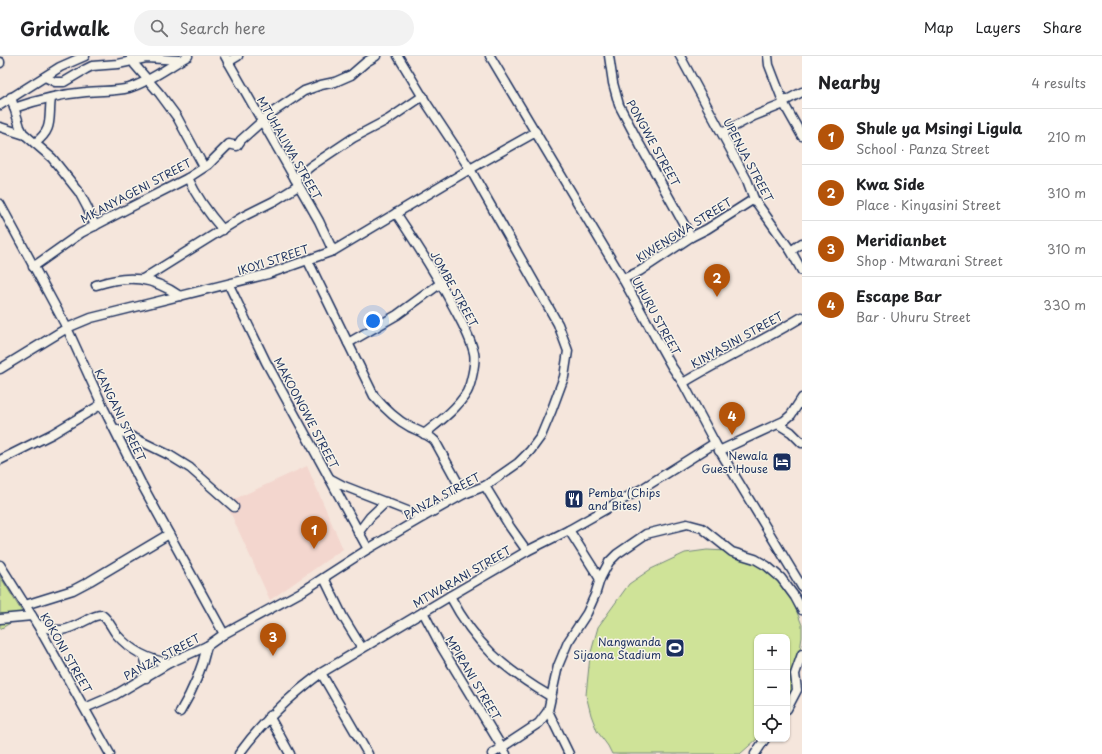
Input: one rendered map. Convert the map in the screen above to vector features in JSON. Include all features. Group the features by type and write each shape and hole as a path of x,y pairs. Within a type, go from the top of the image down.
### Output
{"street":[{"path":"0,105 11,97 45,78 60,67 85,56"},
{"path":"14,108 67,94 115,91 136,85 148,80 188,56"},
{"path":"226,59 238,56"},
{"path":"204,167 229,144 237,146 241,140 266,116 304,92 351,75 366,62 376,56"},
{"name":"PANZA STREET","path":"86,708 115,695 170,663 207,646 224,634 303,591 368,549 423,517 464,494 485,486 518,463 530,451 541,436 564,378 568,351 558,324 470,169 398,56"},
{"name":"UHURU STREET","path":"490,56 623,279 672,367 683,383 717,447 802,587"},
{"name":"PONGWE STREET","path":"609,56 613,83 619,105 691,237"},
{"name":"UPENJA STREET","path":"680,56 722,133 754,199 791,251 802,271"},
{"path":"768,56 768,65 784,103 802,136"},
{"path":"45,78 55,82 64,82 88,68 125,63 131,58 180,60"},
{"name":"MKANYAGENI STREET","path":"33,267 81,233 188,178 204,167 177,118 131,58"},
{"name":"MTUHALIWA STREET","path":"226,59 319,221 332,251"},
{"path":"722,133 754,116 784,103 802,92"},
{"path":"143,279 244,216 287,194 311,166 353,138 394,116 423,96"},
{"path":"11,97 20,127 25,135 52,158 79,192 95,226"},
{"path":"35,143 42,137 48,128 50,121 51,98"},
{"path":"0,127 25,135"},
{"name":"IKOYI STREET","path":"0,369 67,328 91,318 229,285 268,274 332,251 470,169 536,132"},
{"path":"188,178 194,192 210,215 223,230"},
{"name":"KIWENGWA STREET","path":"623,279 640,271 691,237 707,229 754,199"},
{"name":"KANGANI STREET","path":"0,204 67,328 102,404 169,534 224,634"},
{"name":"JOMBE STREET","path":"396,213 441,283 464,328 474,354 474,365 468,391 458,404 424,434"},
{"path":"791,251 802,243"},
{"path":"308,260 374,396 385,410 398,420 435,441 464,494"},
{"path":"96,285 107,281 122,279 143,279 164,286 180,296"},
{"path":"348,343 397,315 441,283"},
{"name":"MAKOONGWE STREET","path":"229,285 266,362 290,403 358,533 368,549"},
{"name":"KINYASINI STREET","path":"683,383 802,317"},
{"name":"MTWARANI STREET","path":"239,754 269,716 321,673 528,551 569,530 717,447 778,424 788,418 802,398"},
{"path":"0,460 52,434 102,404"},
{"path":"778,424 791,432 802,443"},
{"path":"114,428 169,455 190,468 234,507"},
{"path":"329,478 344,486 423,517"},
{"path":"485,486 510,527 528,551"},
{"path":"358,533 370,517 386,502"},
{"path":"492,754 504,751 539,723 548,711 550,696 558,666 566,648 587,613 600,579 609,562 617,554 646,534 687,524 702,528 732,552 755,559 767,566 781,578 795,597 802,610"},
{"path":"569,530 600,579"},
{"path":"25,605 73,590 169,534"},
{"name":"KOKONI STREET","path":"0,565 86,708 110,754"},
{"path":"324,578 343,617 362,648"},
{"path":"450,596 458,611 483,646 512,671 550,696"},
{"name":"MPIRANI STREET","path":"424,612 442,648 504,751"},
{"path":"0,619 34,620 53,630 63,630 94,616 102,615 107,619 126,645 144,656 170,663"},
{"path":"180,712 195,682 207,646"},
{"path":"789,706 797,690 795,674 802,654"},
{"path":"144,656 147,666 146,678"},
{"path":"321,673 368,754"},
{"path":"548,711 569,754"},
{"path":"269,716 290,754"},
{"path":"755,754 763,742"}],"shaded area":[{"path":"307,466 343,549 270,600 226,503"}],"green space":[{"name":"Nangwanda Sijaona Stadium","path":"707,550 727,551 762,565 775,578 793,602 802,625 802,637 795,685 790,694 790,634 754,634 754,742 740,754 612,754 597,731 586,695 590,656 598,627 629,584 651,569 685,553"},
{"path":"0,576 24,615 0,629"}],"place":[{"name":"Kwa Side","path":"717,297"},
{"name":"Escape Bar","path":"732,435"},
{"name":"Newala Guest House","path":"782,462"},
{"name":"Pemba (Chips and Bites)","path":"574,499"},
{"name":"Shule ya Msingi Ligula","path":"314,549"},
{"name":"Nangwanda Sijaona Stadium","path":"675,648"},
{"name":"Meridianbet","path":"273,656"}]}
